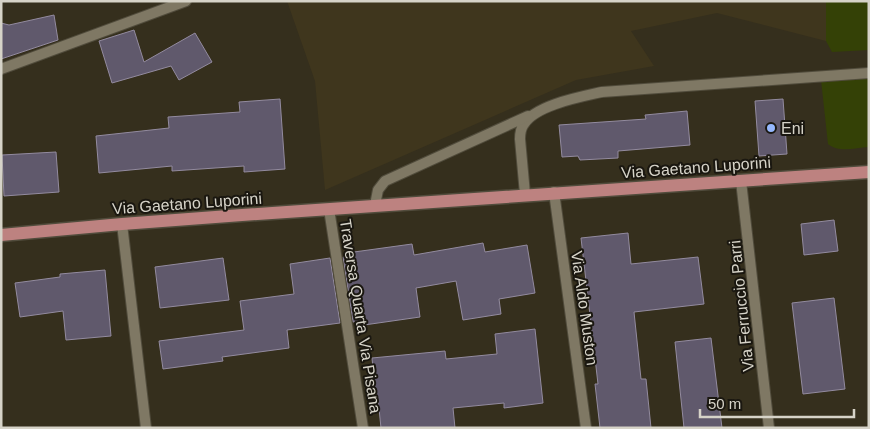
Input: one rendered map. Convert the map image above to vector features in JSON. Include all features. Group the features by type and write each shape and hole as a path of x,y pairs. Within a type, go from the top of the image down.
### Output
{"main road":[{"name":"Via Gaetano Luporini","path":"1,235 122,224 525,194 869,172"}],"street":[{"path":"1,69 186,1"},
{"path":"375,205 378,190 385,181 548,107 587,95 638,89 869,73"},
{"path":"525,194 520,139 523,124 533,114"},
{"name":"Via Ferruccio Parri","path":"741,181 770,428"},
{"name":"Via Aldo Muston","path":"554,192 586,428"},
{"name":"Traversa Quarta Via Pisana","path":"329,209 363,428"},
{"path":"122,224 146,428"}],"shaded area":[{"path":"287,1 826,1 826,41 717,13 631,31 654,66 576,80 325,190 315,81"}],"green space":[{"path":"826,1 869,1 869,50 832,52 826,41"},
{"path":"869,78 869,147 847,149 832,147 828,144 821,80"}],"building":[{"path":"54,15 58,40 1,59 1,23 9,25"},
{"path":"134,30 144,62 195,33 212,62 179,80 171,66 112,83 99,41"},
{"path":"280,99 285,169 244,172 244,166 172,171 172,166 99,173 96,136 169,128 168,117 240,112 239,102"},
{"path":"783,99 787,154 759,156 755,101"},
{"path":"687,111 690,145 618,151 618,158 580,160 578,156 562,157 559,125 646,119 645,115"},
{"path":"56,152 59,192 4,196 2,155"},
{"path":"834,220 838,251 804,255 801,224"},
{"path":"628,233 631,264 698,257 704,304 634,312 641,379 646,379 651,428 600,428 595,384 598,384 581,238"},
{"path":"483,243 485,252 527,245 535,293 499,299 501,314 463,320 456,281 416,288 420,317 364,325 363,320 353,322 343,257 354,255 354,252 412,244 414,255"},
{"path":"223,258 229,300 160,308 155,267"},
{"path":"330,258 340,323 287,330 289,348 222,357 223,361 163,369 159,341 244,330 240,301 294,294 290,264"},
{"path":"105,270 111,336 66,340 63,311 20,317 15,283 60,277 60,274"},
{"path":"834,298 845,389 803,394 792,303"},
{"path":"535,329 543,403 504,408 504,403 453,408 455,428 381,428 372,358 445,351 446,359 497,354 495,334"},
{"path":"711,338 722,428 684,428 675,342"}],"place":[{"name":"Eni","path":"771,128"}]}
